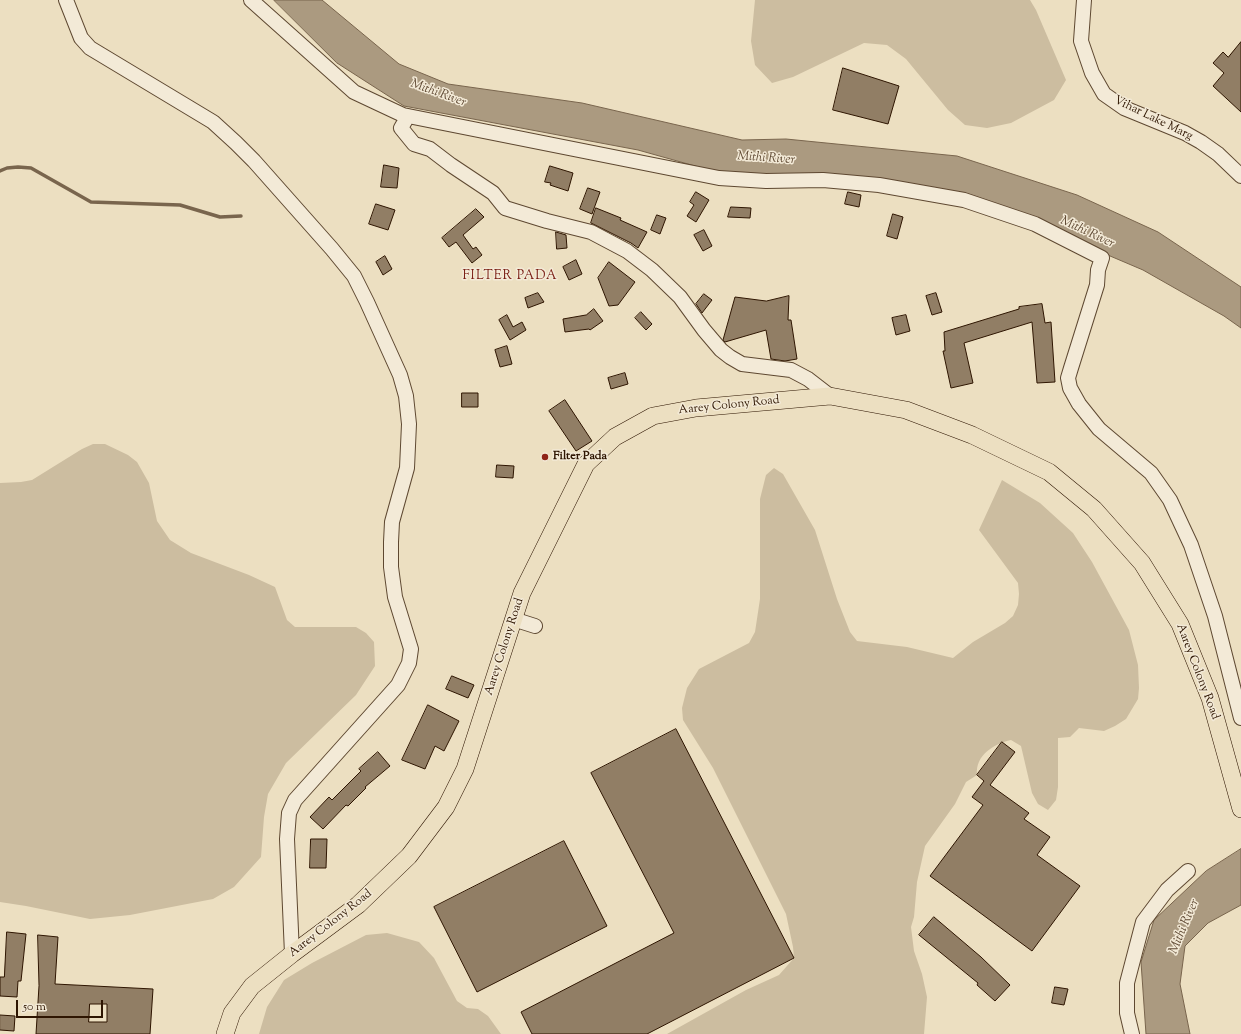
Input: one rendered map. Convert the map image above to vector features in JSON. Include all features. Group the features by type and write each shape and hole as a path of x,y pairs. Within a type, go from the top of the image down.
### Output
{"main road":[{"name":"Aarey Colony Road","path":"225,1034 232,1013 252,986 358,905 409,856 446,807 465,769 522,593 586,464 615,437 653,416 696,408 830,396 906,410 972,435 1049,472 1094,510 1142,563 1180,624 1210,698 1240,797"}],"street":[{"path":"66,0 81,38 90,48 213,122 254,161 332,249 354,276 368,302 400,375 406,396 409,424 407,468 392,522 391,567 395,597 411,649 409,662 398,685 295,800 289,813 287,839 292,954"},
{"path":"251,0 354,92 403,115 718,178 766,181 823,180 879,185 964,200 1035,224 1102,258 1098,270 1097,285 1068,378 1070,388 1079,404 1099,429 1152,473 1170,500 1191,545 1215,616 1238,695 1241,718"},
{"name":"Vihar Lake Marg","path":"1084,0 1081,40 1092,73 1104,94 1124,108 1185,133 1201,142 1218,154 1241,176"},
{"path":"408,116 401,128 414,144 430,149 450,165 493,193 505,208 547,221 591,232 633,256 652,270 680,297 704,330 721,350 730,357 742,364 791,370 808,379 830,396"},
{"path":"513,620 536,626"},
{"path":"1132,1034 1127,1013 1127,983 1140,928 1167,890 1188,871"}],"shaded area":[{"path":"755,0 1030,0 1036,10 1066,80 1054,100 1011,123 987,128 965,125 948,110 906,59 887,45 864,43 793,77 772,83 755,65 751,41"},
{"path":"93,444 105,444 128,455 137,462 149,483 157,521 170,540 191,553 249,575 275,587 287,620 295,627 356,627 366,633 374,642 375,666 356,695 286,763 268,794 264,817 261,857 234,887 213,899 130,915 90,919 0,902 0,483 32,480 82,449"},
{"path":"774,468 783,474 815,530 837,599 850,632 857,641 907,647 953,658 973,642 1005,623 1013,616 1018,605 1018,583 979,530 1002,480 1040,503 1073,533 1092,562 1129,630 1138,665 1138,699 1126,719 1115,726 1104,731 1079,728 1070,737 1058,738 1058,787 1056,800 1048,810 1038,804 1032,793 1021,746 1011,740 998,744 982,756 977,768 977,775 966,782 955,804 925,846 917,882 914,917 911,927 914,951 922,974 927,997 924,1034 667,1034 746,990 779,975 794,958 786,914 713,768 683,720 682,708 687,688 699,669 749,643 755,632 760,599 760,499 766,475"},
{"path":"387,933 419,942 434,958 457,1001 467,1008 478,1009 488,1016 501,1034 259,1034 267,1007 284,980 312,963 366,935"}],"water":[{"name":"Mithi River","path":"274,0 322,0 399,64 448,84 582,103 742,140 786,139 957,156 1077,195 1158,232 1241,287 1241,328 1224,316 1143,270 962,193 720,173 638,150 404,106 337,63"},
{"name":"Mithi River","path":"1241,849 1241,905 1208,923 1185,946 1180,984 1190,1034 1146,1034 1141,962 1154,920 1206,871"}],"building":[{"path":"1241,42 1241,112 1213,86 1224,73 1213,63 1223,52 1228,57"},
{"path":"843,68 899,86 888,124 833,110"},
{"path":"384,165 399,168 397,188 381,187"},
{"path":"550,166 573,173 568,191 550,185 551,183 545,182"},
{"path":"588,188 600,192 592,214 580,209"},
{"path":"696,192 709,200 696,222 687,216 694,205 690,202"},
{"path":"848,192 861,195 859,207 845,204"},
{"path":"376,204 395,210 388,230 369,224"},
{"path":"731,207 751,208 750,218 728,217"},
{"path":"596,208 621,218 620,220 647,232 638,248 591,223"},
{"path":"476,209 484,217 463,235 473,249 476,247 482,255 472,263 456,242 449,247 442,238"},
{"path":"893,214 903,217 897,239 887,236"},
{"path":"657,215 666,218 660,234 651,230"},
{"path":"704,230 712,246 703,251 694,235"},
{"path":"556,232 566,235 567,248 557,249"},
{"path":"385,256 392,269 383,275 376,262"},
{"path":"576,260 582,274 569,280 563,267"},
{"path":"609,262 635,282 618,305 609,306 598,278"},
{"path":"538,293 544,302 528,308 525,298"},
{"path":"936,293 942,312 932,315 926,296"},
{"path":"704,294 712,300 702,313 696,304"},
{"path":"789,296 788,320 791,320 797,359 785,361 771,359 766,330 725,342 723,340 735,297 766,301"},
{"path":"1042,304 1045,323 1051,322 1055,382 1037,383 1032,322 964,343 973,383 951,388 943,351 945,351 944,332 1019,309 1019,307"},
{"path":"594,309 603,321 590,330 565,332 563,319 586,315"},
{"path":"641,312 652,324 646,330 635,318"},
{"path":"507,315 513,327 522,322 526,330 510,340 499,320"},
{"path":"906,315 910,331 896,335 892,318"},
{"path":"507,346 512,364 500,367 495,350"},
{"path":"625,373 628,384 611,389 608,378"},
{"path":"462,393 478,393 478,407 462,407"},
{"path":"565,400 592,441 576,451 549,411"},
{"path":"497,465 514,466 513,478 496,477"},
{"path":"452,676 474,685 468,698 446,689"},
{"path":"428,705 459,721 444,751 435,746 425,769 402,760"},
{"path":"676,729 794,958 647,1034 532,1034 521,1012 674,933 591,773"},
{"path":"1002,742 1015,752 990,785 1029,813 1024,819 1050,837 1037,855 1080,886 1032,951 930,876 983,805 972,797 984,781 977,775"},
{"path":"378,752 390,766 365,787 366,788 348,806 346,805 323,829 310,817 329,797 332,800 361,771 359,769"},
{"path":"311,839 327,839 326,868 310,868"},
{"path":"564,841 607,926 477,992 434,907"},
{"path":"934,917 981,957 1010,985 995,1001 977,985 978,983 919,935"},
{"path":"7,932 26,934 21,981 18,981 17,997 0,996 0,977 4,977"},
{"path":"38,935 58,937 55,984 153,989 150,1034 36,1034 39,986","holes":["90,1004 107,1004 107,1022 89,1022"]},
{"path":"1055,987 1068,989 1064,1005 1052,1003"},
{"path":"0,1015 15,1016 14,1031 0,1030"}],"waterway":[{"path":"0,171 7,168 31,168 91,202 180,205 220,217 241,216"}],"place":[{"name":"Filter Pada","path":"545,457"}],"district":[{"name":"FILTER PADA","path":"510,277"}]}
